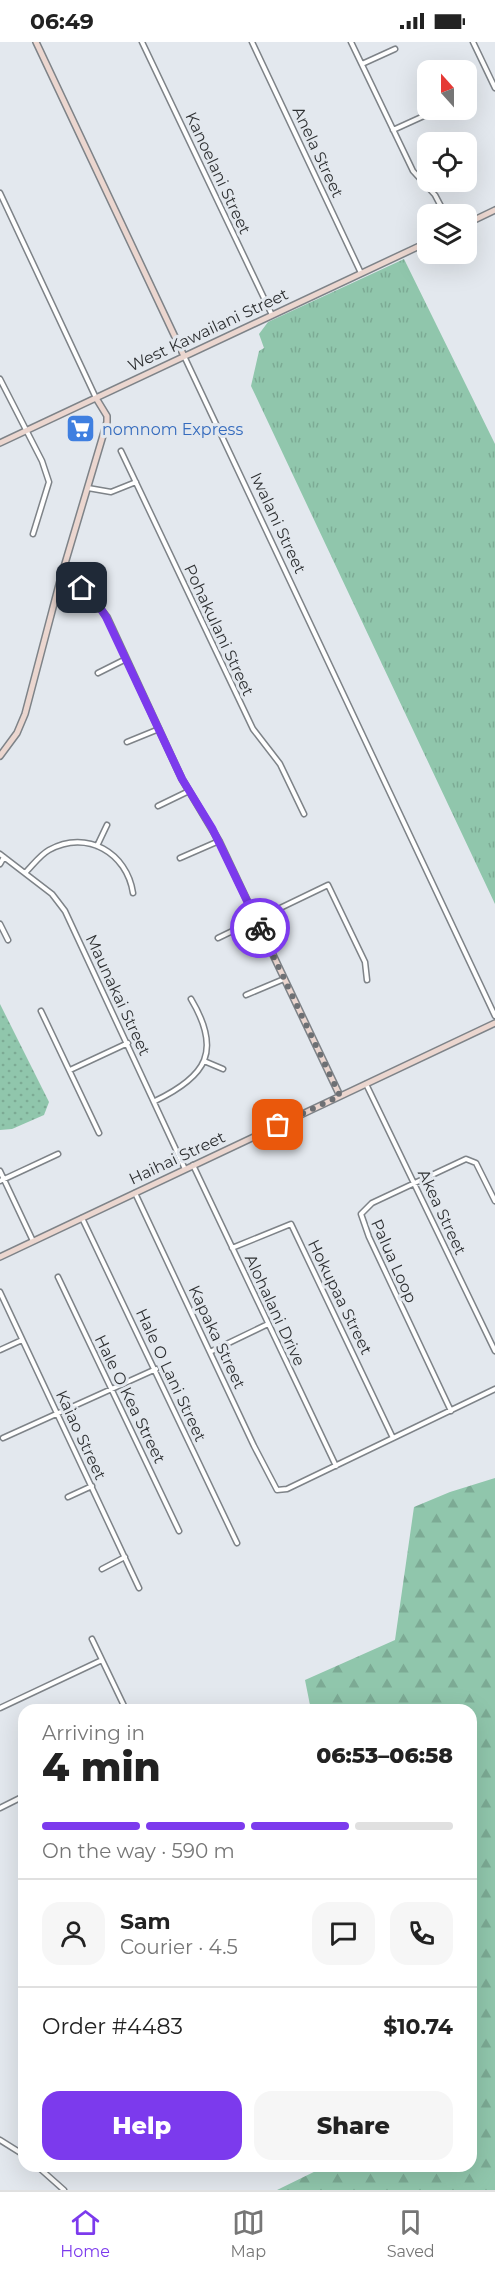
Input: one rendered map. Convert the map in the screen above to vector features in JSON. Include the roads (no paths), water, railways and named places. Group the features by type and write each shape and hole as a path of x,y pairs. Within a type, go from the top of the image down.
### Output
{"street":[{"name":"Iwalani Street","path":"36,42 495,1016"},
{"name":"Kanoelani Street","path":"142,42 272,315"},
{"name":"Anela Street","path":"252,42 362,273"},
{"path":"351,42 413,171 435,195 440,204"},
{"path":"473,42 495,88"},
{"path":"362,64 395,49"},
{"path":"393,130 417,119"},
{"path":"0,194 96,398 107,416 25,714 17,733 0,756"},
{"path":"477,219 495,210"},
{"name":"West Kawailani Street","path":"0,443 417,247"},
{"path":"0,379 42,461 48,482 33,534"},
{"name":"Pohakulani Street","path":"121,451 253,729 280,764 304,813"},
{"path":"88,488 111,492 136,482"},
{"path":"61,577 94,598 127,659 189,791 219,841 340,1096"},
{"path":"98,673 127,659"},
{"path":"128,742 159,729"},
{"path":"158,806 189,791"},
{"path":"97,846 107,825"},
{"path":"180,858 219,841"},
{"path":"25,873 48,851 60,845 73,842 97,846 122,863 132,882 134,893"},
{"path":"0,864 2,855"},
{"name":"Maunakai Street","path":"2,855 51,894 65,911 185,1169"},
{"path":"218,938 328,885 365,962 368,980"},
{"path":"0,924 8,940"},
{"path":"246,995 284,979"},
{"path":"155,1101 185,1085 204,1061 207,1032 191,999"},
{"path":"41,1011 99,1132"},
{"name":"Haihai Street","path":"0,1257 495,1023"},
{"path":"70,1070 128,1043"},
{"path":"204,1061 223,1069"},
{"name":"Akea Street","path":"366,1084 495,1351"},
{"path":"2,1180 58,1154"},
{"name":"Palua Loop","path":"451,1411 362,1221 364,1209 414,1183 470,1159 476,1163 495,1201"},
{"name":"Alohalani Drive","path":"193,1165 336,1466"},
{"path":"0,1171 2,1180 33,1241"},
{"name":"Kapaka Street","path":"135,1193 212,1351 254,1446 278,1490 287,1489 336,1466"},
{"name":"Hale O Lani Street","path":"82,1218 237,1543"},
{"name":"Hokupaa Street","path":"232,1248 291,1224 337,1315 393,1438"},
{"name":"Hale O Kea Street","path":"58,1276 179,1531"},
{"name":"Kaiao Street","path":"0,1292 139,1588"},
{"path":"212,1351 268,1324"},
{"path":"0,1350 22,1340"},
{"path":"3,1438 156,1369"},
{"path":"336,1466 495,1389"},
{"path":"68,1497 92,1486"},
{"path":"102,1569 125,1557"},
{"path":"92,1639 123,1704"},
{"path":"0,1708 102,1660"},
{"path":"0,1808 18,1799"},
{"path":"0,2140 18,2151"},
{"path":"44,2172 64,2190"}],"place":[{"name":"nomnom Express","path":"81,429"}]}
